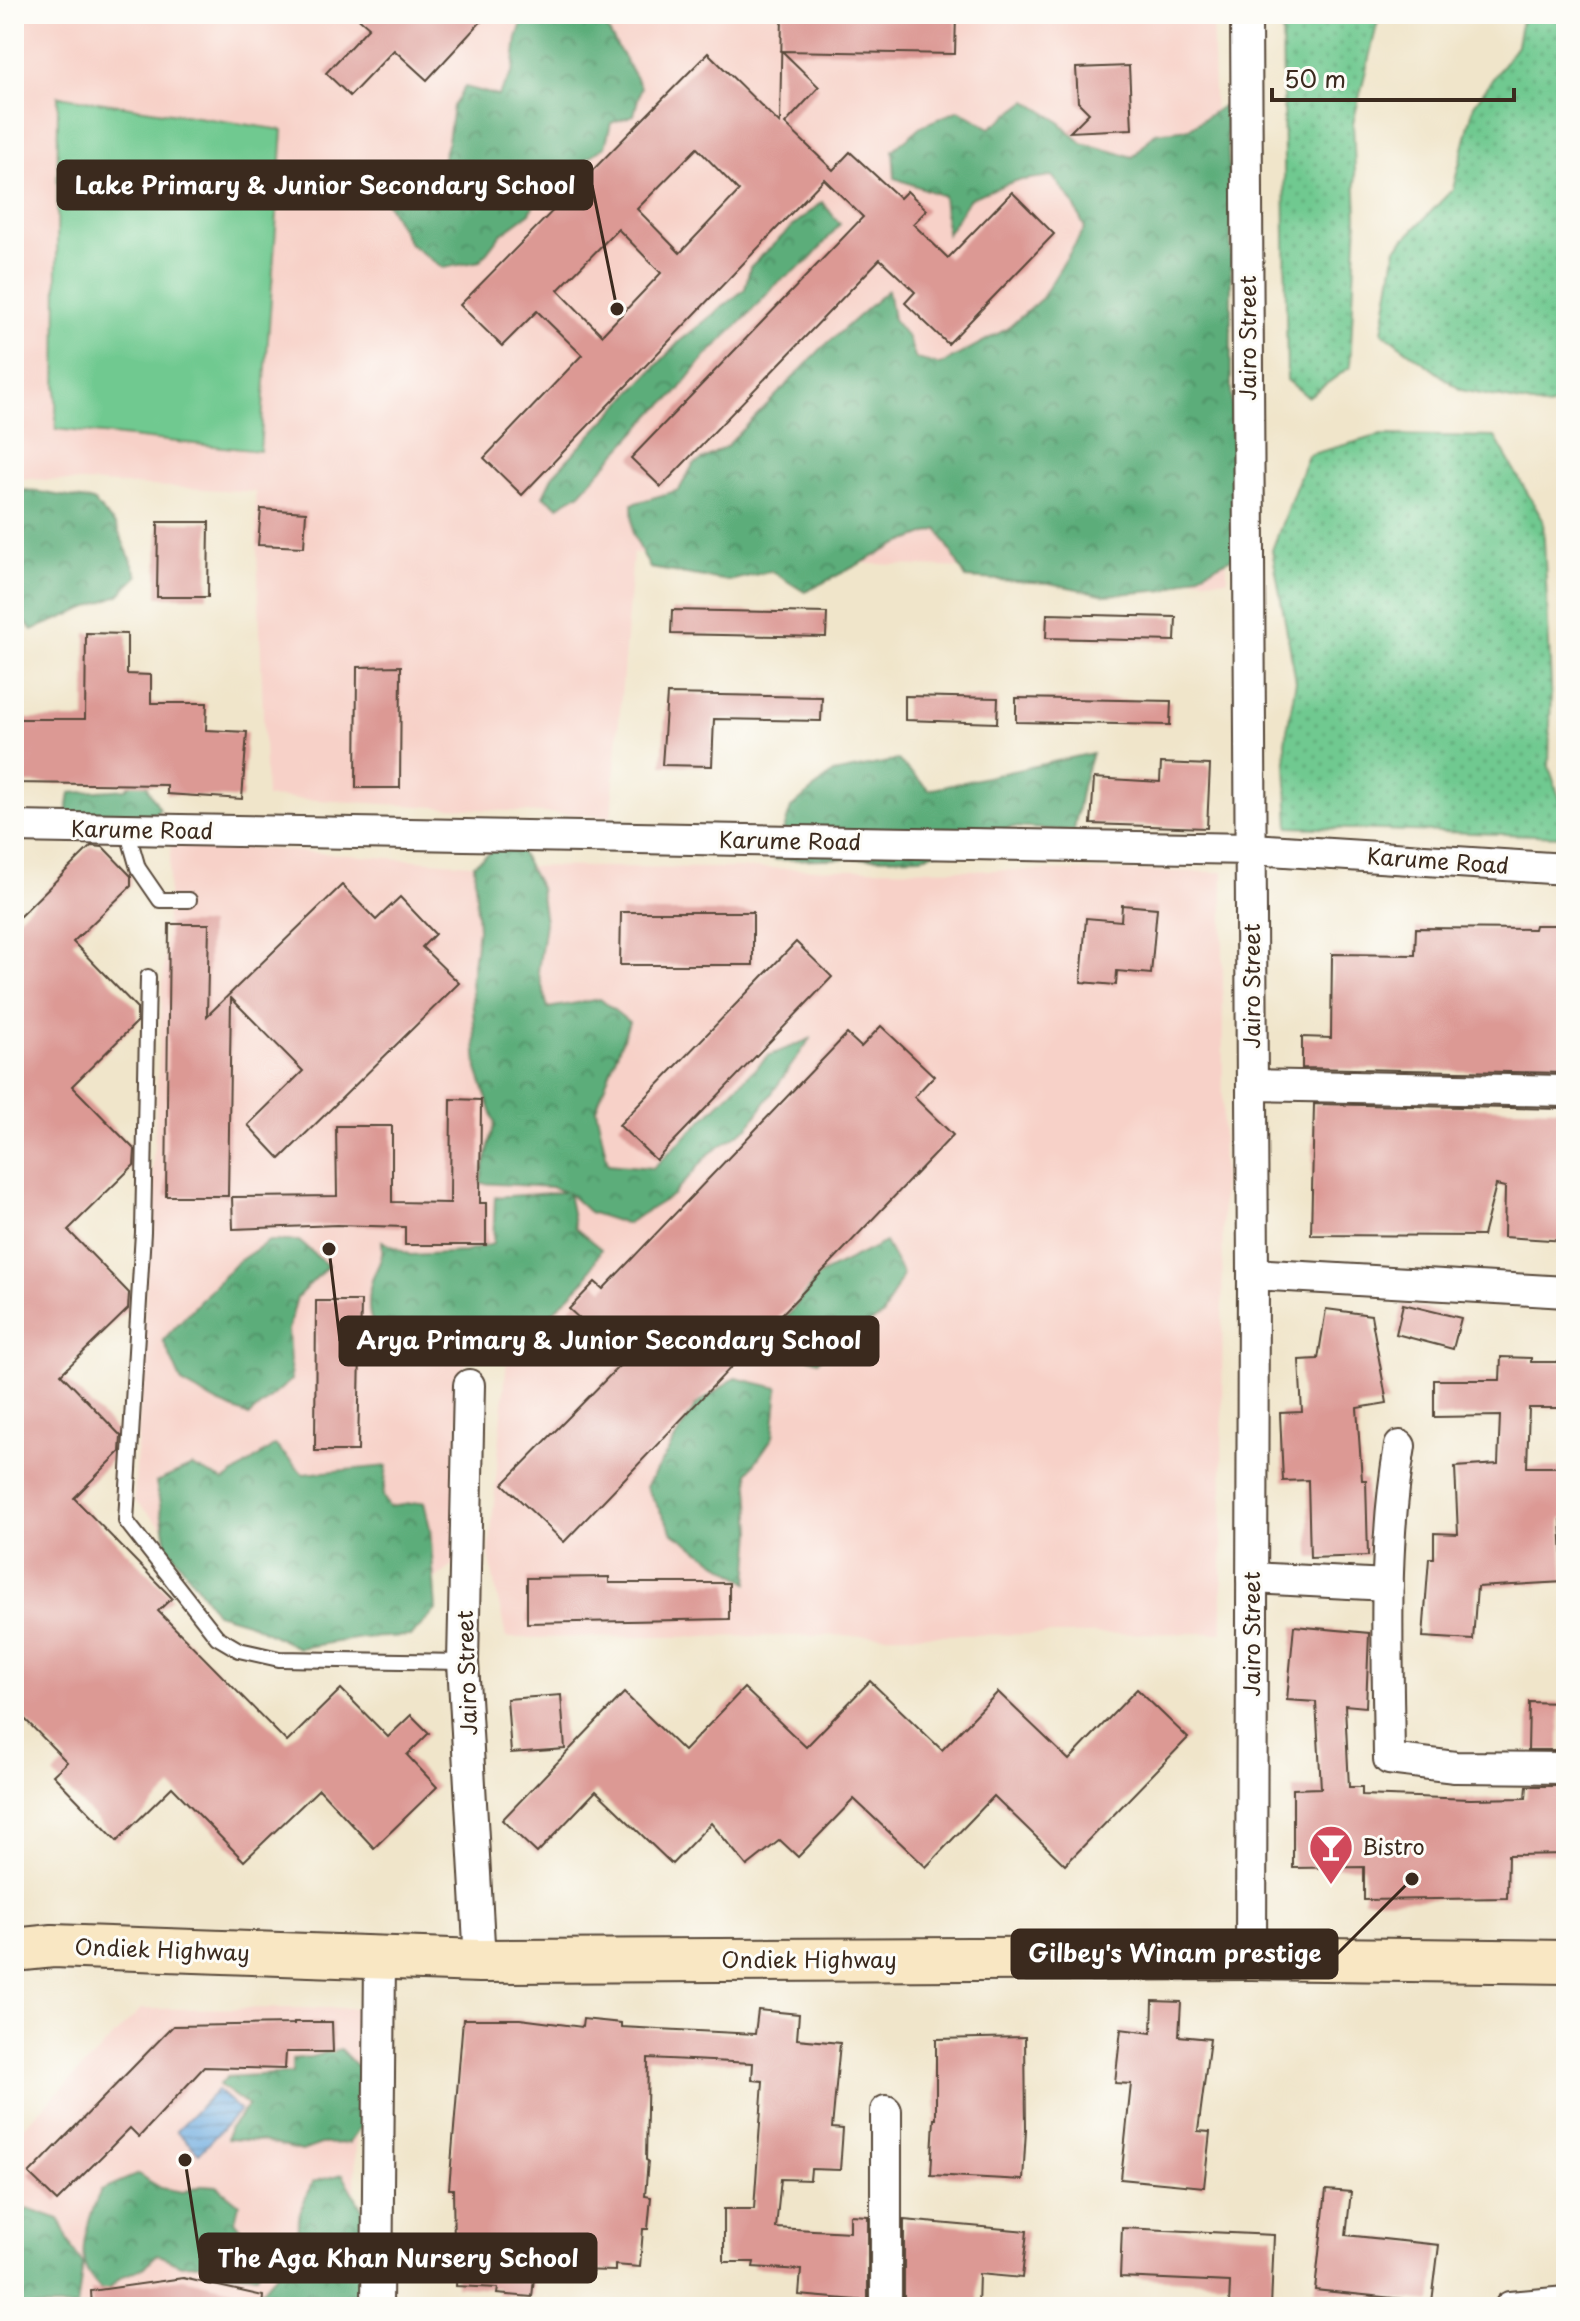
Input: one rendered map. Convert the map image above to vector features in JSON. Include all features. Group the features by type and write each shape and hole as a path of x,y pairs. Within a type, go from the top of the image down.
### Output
{"main road":[{"name":"Ondiek Highway","path":"27,1944 480,1961 1251,1958 1566,1962"}],"street":[{"name":"Jairo Street","path":"1246,14 1252,849 1251,1958"},
{"name":"Karume Road","path":"14,827 1252,849 1566,869"},
{"path":"1252,1085 1566,1091"},
{"path":"1253,1274 1566,1292"},
{"name":"Jairo Street","path":"469,1385 463,1662 480,1961"},
{"path":"1400,1446 1394,1477 1388,1585 1389,1759 1455,1767 1566,1768"},
{"path":"1252,1578 1388,1585"},
{"path":"377,2307 380,1958"},
{"path":"886,2111 886,2307"},
{"path":"1510,2307 1566,2302"}],"lane":[{"path":"127,830 138,868 160,900 189,900"},
{"path":"148,977 143,1232 126,1521 217,1637 239,1650 279,1659 463,1662"}],"shaded area":[{"path":"14,14 1212,14 1227,580 633,553 611,817 266,797 255,492 14,478"},
{"path":"171,842 499,866 1223,872 1222,1633 506,1638 489,1556 511,1315 458,1373 460,1560 375,1628 198,1561 134,1500"},
{"path":"357,2008 354,2307 14,2307 14,2136 141,2009"}],"green space":[{"path":"525,14 572,14 604,24 641,87 634,115 611,123 605,147 542,187 530,213 500,235 480,261 443,268 410,244 381,193 436,179 448,141 453,106 465,87 498,96 513,72 517,38"},
{"path":"1282,14 1374,14 1378,21 1353,123 1357,218 1350,367 1308,397 1287,380"},
{"path":"1523,14 1566,14 1566,402 1547,407 1461,390 1382,332 1396,248 1453,189 1474,105 1517,45"},
{"path":"58,96 283,130 260,451 56,429"},
{"path":"1027,101 1056,119 1082,143 1133,157 1155,133 1189,129 1224,105 1230,215 1234,557 1167,590 1106,595 1049,583 966,578 938,529 896,545 805,592 771,571 729,581 650,568 633,534 632,504 679,490 693,465 727,446 821,349 888,290 893,319 908,338 916,359 940,365 1007,329 1042,298 1085,228 1072,201 1052,176 1015,181 970,198 947,234 943,196 895,178 893,150 923,125 959,110 990,128"},
{"path":"822,202 840,224 809,261 778,282 580,493 558,506 543,496 553,475 680,341 745,289 750,267"},
{"path":"1381,435 1495,437 1543,520 1551,686 1549,767 1566,817 1566,836 1289,827 1285,742 1296,681 1272,550 1308,455"},
{"path":"26,490 93,501 116,526 138,576 119,595 32,630 14,607 14,493"},
{"path":"1092,753 1074,831 1012,827 921,857 774,860 791,808 833,773 898,760 929,790"},
{"path":"143,769 148,789 160,809 140,824 98,812 66,818 70,793 126,789"},
{"path":"512,837 540,888 545,923 538,971 548,1008 600,999 629,1022 596,1109 608,1164 653,1168 768,1056 810,1039 748,1127 709,1154 673,1195 626,1224 589,1212 568,1193 575,1228 601,1249 586,1279 551,1314 521,1317 487,1352 426,1348 382,1334 370,1316 370,1288 382,1255 382,1241 410,1255 465,1252 493,1244 495,1197 565,1192 551,1187 480,1183 495,1123 477,1069 471,979 478,929 474,864"},
{"path":"269,1241 299,1241 328,1266 297,1297 288,1330 291,1380 249,1416 182,1383 163,1340 236,1263"},
{"path":"885,1242 903,1275 882,1316 841,1340 818,1361 766,1345 819,1275"},
{"path":"735,1378 778,1388 773,1437 748,1473 752,1531 748,1583 673,1533 646,1487 696,1405"},
{"path":"275,1445 303,1474 387,1466 383,1496 389,1507 424,1502 430,1528 436,1610 411,1636 362,1638 298,1648 247,1622 216,1613 167,1545 156,1482 192,1466 224,1481"},
{"path":"340,2049 370,2080 366,2119 349,2143 321,2144 302,2151 262,2141 227,2139 229,2129 248,2106 219,2085 227,2077 292,2073 292,2059"},
{"path":"138,2174 161,2188 183,2192 204,2185 217,2186 239,2204 235,2221 249,2238 267,2232 273,2248 257,2275 219,2273 208,2263 182,2265 157,2254 145,2267 121,2277 104,2293 85,2266 87,2227 101,2190"},
{"path":"343,2174 366,2216 366,2307 240,2307 265,2287 293,2255 300,2213 312,2182"},
{"path":"30,2209 59,2219 83,2264 77,2307 14,2307 14,2212"}],"water":[{"path":"217,2090 240,2110 199,2153 176,2131"}],"building":[{"path":"354,14 488,14 427,80 394,50 350,96 326,73 369,27"},
{"path":"782,14 956,14 955,54 782,51 819,87 785,124 833,170 850,152 900,198 907,191 927,210 913,224 948,258 1012,192 1054,234 948,344 905,303 915,292 880,259 661,487 631,458 863,217 824,179 522,495 484,458 582,355 537,311 502,346 460,305 708,53 780,124","holes":["697,148 739,191 680,253 637,209","618,229 661,273 602,335 558,290"]},
{"path":"1129,66 1132,129 1070,132 1089,113 1078,102 1076,68"},
{"path":"261,509 306,512 304,547 258,545"},
{"path":"158,522 209,522 208,597 157,597"},
{"path":"672,610 827,613 826,637 671,634"},
{"path":"1047,614 1176,617 1175,641 1046,638"},
{"path":"86,633 127,634 127,674 151,675 151,703 207,703 206,730 247,732 242,799 167,794 167,785 14,783 14,719 85,719"},
{"path":"401,666 400,788 356,788 357,667"},
{"path":"667,694 822,697 821,721 714,719 712,766 662,765"},
{"path":"905,696 998,698 997,723 905,720"},
{"path":"1016,698 1171,701 1170,725 1016,722"},
{"path":"1161,763 1210,765 1207,828 1091,824 1094,778 1160,782"},
{"path":"91,846 103,847 131,876 131,886 73,942 137,1008 137,1022 72,1086 135,1150 134,1165 68,1230 129,1293 128,1309 61,1374 121,1436 120,1452 74,1498 172,1598 158,1611 287,1742 341,1689 388,1737 411,1715 429,1733 407,1755 437,1787 374,1848 319,1789 244,1861 172,1787 117,1841 53,1775 67,1762 14,1708 14,922"},
{"path":"342,885 376,920 400,897 435,934 422,947 459,983 280,1159 248,1125 303,1071 231,998 228,1196 166,1196 169,924 209,924 207,1016"},
{"path":"1122,905 1157,908 1151,974 1117,971 1116,985 1081,982 1086,918 1121,921"},
{"path":"621,912 753,912 753,965 620,965"},
{"path":"1535,925 1566,925 1566,1073 1302,1068 1302,1037 1331,1038 1332,954 1415,955 1416,928 1534,929"},
{"path":"796,942 832,977 656,1160 619,1125"},
{"path":"881,1026 934,1076 914,1097 953,1135 564,1542 503,1484 625,1360 569,1309 595,1282 603,1289 847,1034 861,1047"},
{"path":"451,1099 481,1100 480,1203 486,1203 486,1245 405,1245 405,1227 337,1225 233,1229 232,1197 337,1196 336,1126 392,1126 392,1202 450,1203"},
{"path":"1314,1104 1566,1109 1566,1241 1504,1237 1505,1187 1496,1185 1483,1236 1311,1235"},
{"path":"316,1301 361,1301 358,1451 315,1451"},
{"path":"1403,1304 1461,1318 1453,1349 1396,1334"},
{"path":"1326,1309 1371,1315 1387,1403 1357,1408 1362,1480 1366,1480 1368,1556 1310,1558 1308,1480 1283,1481 1280,1413 1302,1412 1299,1360 1318,1359"},
{"path":"1501,1357 1531,1358 1531,1362 1566,1362 1566,1408 1529,1408 1527,1467 1566,1467 1565,1519 1561,1518 1564,1582 1477,1587 1473,1640 1423,1637 1429,1558 1434,1558 1434,1533 1458,1534 1455,1467 1498,1464 1500,1416 1434,1417 1434,1380 1500,1380"},
{"path":"609,1577 609,1583 729,1583 729,1619 527,1623 527,1578"},
{"path":"1294,1626 1369,1633 1366,1707 1345,1705 1349,1787 1362,1787 1362,1795 1470,1799 1526,1798 1527,1786 1558,1786 1558,1794 1566,1794 1566,1854 1508,1855 1507,1898 1364,1900 1364,1867 1293,1868 1293,1789 1321,1788 1316,1702 1287,1700"},
{"path":"870,1681 942,1750 998,1692 1069,1760 1137,1689 1188,1738 1065,1865 994,1796 926,1867 854,1799 798,1857 780,1840 747,1866 711,1823 672,1864 596,1791 537,1853 502,1820 624,1693 684,1751 744,1688 806,1747"},
{"path":"561,1695 565,1749 511,1753 507,1699"},
{"path":"1529,1702 1560,1703 1559,1750 1528,1750"},
{"path":"1153,2001 1181,2002 1179,2036 1210,2039 1198,2131 1210,2132 1204,2187 1121,2179 1131,2084 1115,2083 1121,2029 1152,2033"},
{"path":"758,2010 799,2014 797,2039 840,2043 832,2128 843,2129 840,2170 811,2169 810,2180 781,2179 776,2228 850,2232 850,2215 868,2216 868,2301 799,2295 801,2270 753,2267 754,2262 724,2262 724,2209 754,2209 763,2081 752,2080 753,2063 648,2058 645,2196 651,2197 648,2229 643,2229 640,2267 615,2265 615,2271 535,2269 532,2297 497,2294 498,2288 456,2286 458,2244 454,2244 453,2189 449,2189 463,2019 520,2019 582,2027 583,2019 621,2023 621,2027 755,2034"},
{"path":"332,2022 333,2052 286,2052 285,2069 204,2067 139,2137 130,2128 57,2201 29,2174 173,2026"},
{"path":"1025,2037 1023,2180 931,2175 936,2119 936,2039"},
{"path":"1326,2190 1351,2192 1346,2235 1439,2245 1432,2302 1315,2290"},
{"path":"904,2220 1027,2231 1022,2278 979,2274 978,2307 904,2305"},
{"path":"1122,2228 1274,2235 1271,2307 1229,2307 1230,2282 1120,2277"},
{"path":"183,2278 263,2296 262,2307 92,2307 91,2291"}],"place":[{"name":"Lake Primary & Junior Secondary School","path":"617,309"},
{"name":"Arya Primary & Junior Secondary School","path":"329,1249"},
{"name":"Gilbey's Winam prestige","path":"1412,1879"},
{"name":"Bistro","path":"1331,1886"},
{"name":"The Aga Khan Nursery School","path":"185,2160"}]}
